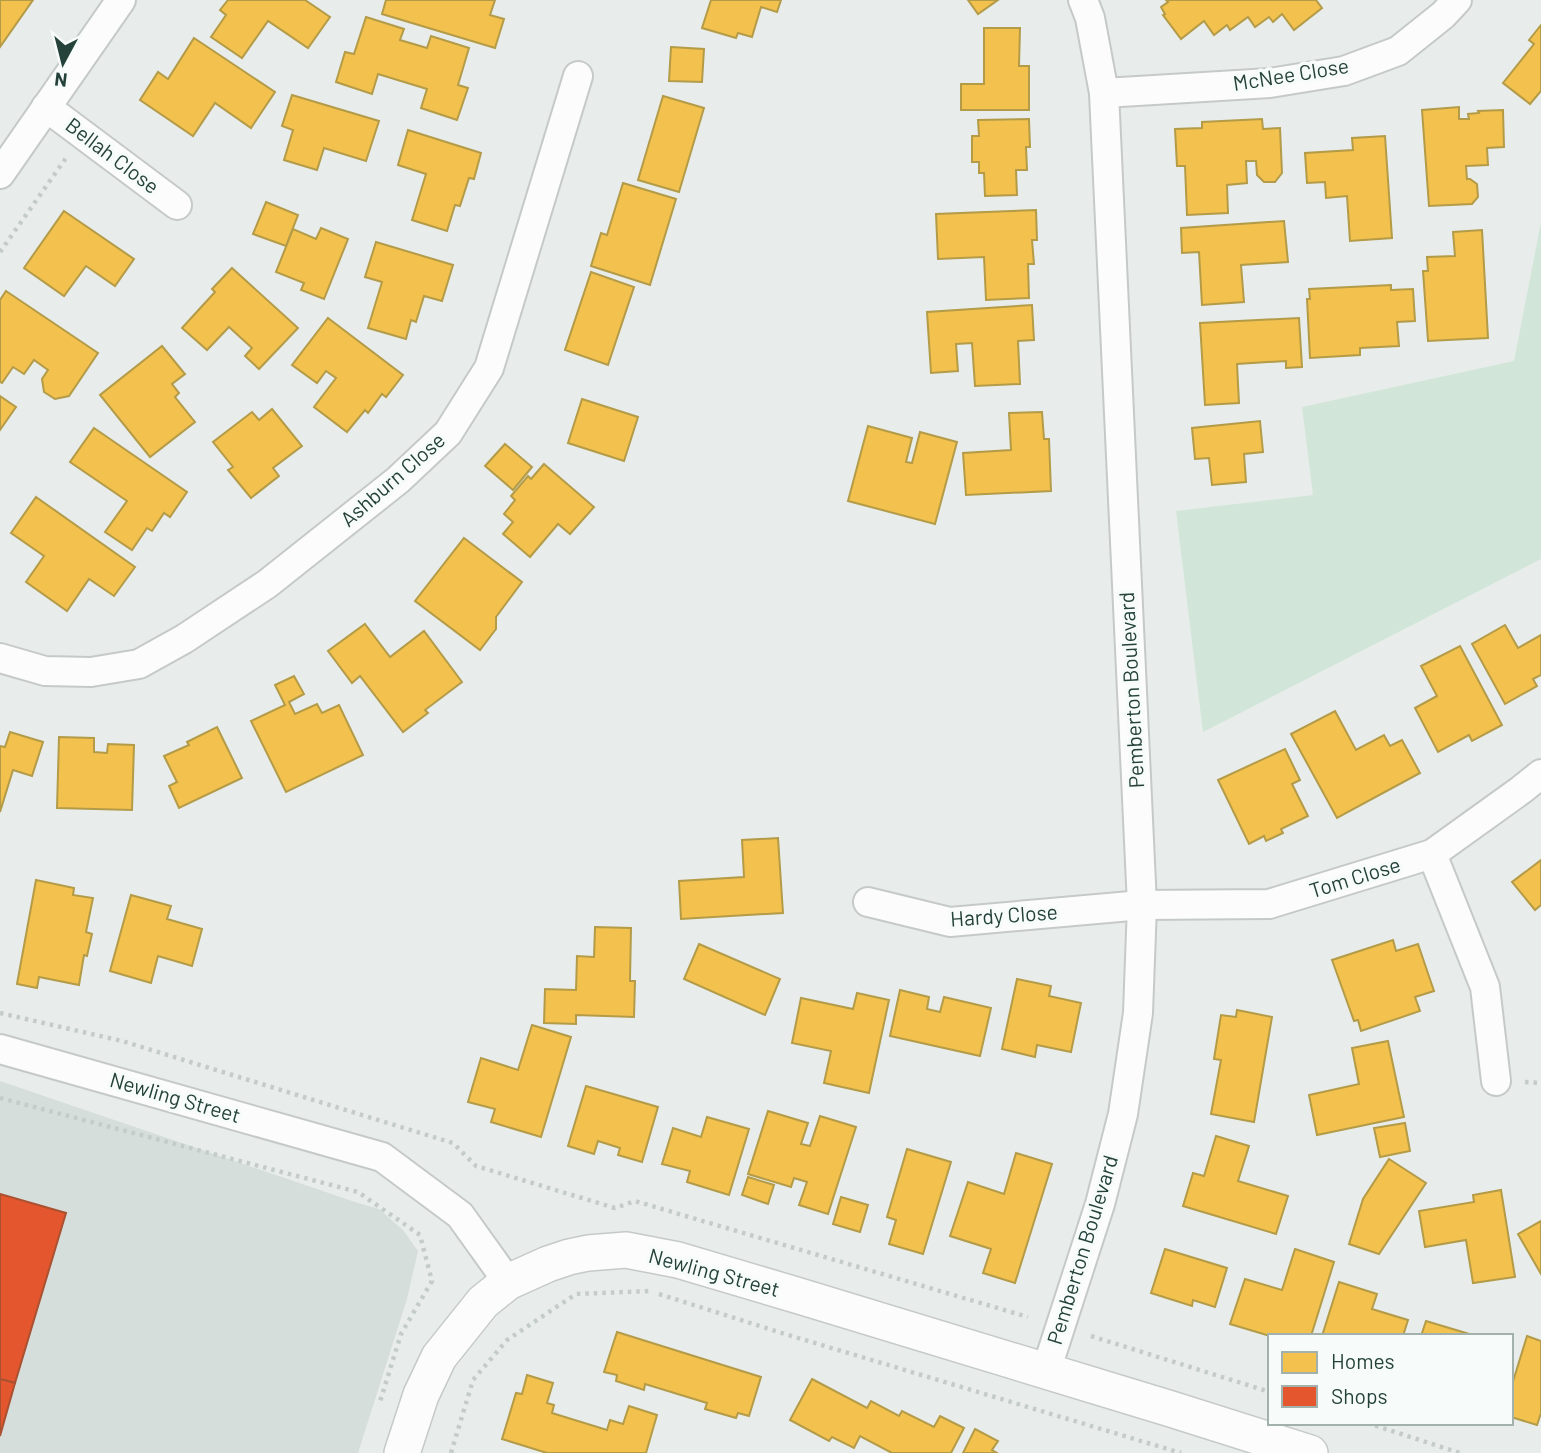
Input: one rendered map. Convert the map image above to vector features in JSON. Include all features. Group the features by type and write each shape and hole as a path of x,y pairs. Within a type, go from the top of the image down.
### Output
{"street":[{"path":"0,174 121,0"},
{"name":"Pemberton Boulevard","path":"1046,1371 1100,1204 1123,1114 1138,1013 1142,905 1104,93 1090,18 1083,0"},
{"name":"McNee Close","path":"1104,93 1270,83 1344,71 1398,51 1443,15 1457,0"},
{"name":"Ashburn Close","path":"0,658 45,671 91,672 139,664 184,639 267,584 398,480 449,433 489,368 578,76"},
{"name":"Bellah Close","path":"46,107 177,205"},
{"name":"Tom Close","path":"1142,905 1269,904 1432,854 1541,774"},
{"path":"1432,854 1485,987 1496,1081"},
{"name":"Hardy Close","path":"868,902 950,922 1142,905"},
{"name":"Newling Street","path":"0,1049 382,1157 460,1215 508,1282 569,1257 588,1253 626,1250 678,1260 1310,1453"},
{"path":"402,1453 421,1395 439,1357 483,1302 508,1282"}],"path":[{"path":"0,252 82,135"},
{"path":"0,1013 122,1041 453,1143 476,1166 615,1208 635,1201 1028,1317"},
{"path":"0,1098 358,1192 420,1235 432,1281 401,1334 376,1413"},
{"path":"450,1453 473,1380 507,1339 576,1294 650,1291 1181,1453"},
{"path":"1091,1336 1268,1391"},
{"path":"1373,1425 1460,1453"}],"shaded area":[{"path":"0,1081 379,1209 403,1230 418,1251 407,1299 358,1453 0,1453"}],"green space":[{"path":"1541,222 1541,559 1203,732 1176,511 1313,495 1302,407 1514,361"}],"building: Homes":[{"path":"0,0 33,0 0,47"},
{"path":"228,0 305,0 330,17 308,48 268,21 242,58 211,37 226,15 220,10"},
{"path":"386,0 495,0 490,15 504,19 495,48 382,14"},
{"path":"711,0 781,0 777,12 761,7 752,37 738,33 736,38 702,28"},
{"path":"968,0 998,0 978,14"},
{"path":"1166,0 1316,0 1322,8 1294,30 1282,14 1273,22 1269,17 1255,27 1248,17 1230,30 1227,25 1214,35 1204,21 1181,39 1163,15 1165,14 1161,7 1168,2"},
{"path":"366,17 404,29 400,40 427,48 431,36 469,48 458,85 468,88 457,120 421,108 427,89 378,74 372,94 336,82 345,52 354,54"},
{"path":"1541,25 1541,91 1530,104 1503,83 1534,44 1529,40"},
{"path":"984,28 1020,28 1019,66 1029,66 1029,110 961,110 961,84 984,84"},
{"path":"194,38 275,92 251,128 215,103 193,136 140,100 158,72 168,79"},
{"path":"671,47 704,49 702,82 669,81"},
{"path":"292,95 379,121 366,161 324,148 317,170 284,160 293,130 282,126"},
{"path":"663,96 704,108 679,192 638,180"},
{"path":"1459,107 1459,119 1469,119 1468,114 1479,113 1478,111 1503,110 1504,147 1487,148 1488,165 1466,166 1467,179 1477,184 1478,197 1472,204 1429,206 1422,110"},
{"path":"1029,119 1027,170 1016,170 1017,195 985,196 984,173 979,173 979,162 972,162 972,136 979,136 978,120"},
{"path":"1262,119 1263,129 1280,128 1282,173 1275,182 1264,182 1257,175 1256,161 1246,161 1247,183 1227,185 1228,213 1187,215 1185,166 1177,166 1175,129 1202,128 1202,122"},
{"path":"408,130 481,153 474,179 469,178 460,206 455,205 447,231 412,220 426,174 398,165"},
{"path":"1385,136 1392,238 1350,241 1347,196 1326,198 1325,182 1307,183 1305,153 1353,150 1352,138"},
{"path":"623,183 676,199 650,285 591,266 601,233 607,235"},
{"path":"266,202 298,215 286,246 253,234"},
{"path":"1036,210 1037,240 1032,240 1034,264 1028,264 1029,298 986,300 984,257 938,259 936,214"},
{"path":"64,211 134,259 115,286 86,266 64,296 24,268"},
{"path":"1284,221 1288,262 1241,265 1244,302 1202,305 1199,252 1182,253 1181,228"},
{"path":"321,228 348,239 324,299 301,290 304,283 276,272 293,229 316,239"},
{"path":"1482,230 1488,338 1428,341 1423,271 1428,271 1427,257 1455,256 1453,232"},
{"path":"376,242 453,265 442,301 424,296 416,322 411,320 406,339 368,328 382,282 365,277"},
{"path":"232,268 298,328 259,369 245,356 252,348 229,327 207,350 182,328 215,292 212,289"},
{"path":"591,272 634,287 608,365 565,350"},
{"path":"1391,285 1391,290 1413,289 1415,321 1397,322 1399,346 1360,348 1360,355 1310,358 1307,299 1310,299 1309,289"},
{"path":"6,291 98,353 69,396 55,399 44,392 42,379 48,370 34,360 24,374 13,367 2,383 0,382 0,300"},
{"path":"1032,305 1034,340 1018,341 1020,384 975,386 972,343 956,344 958,371 931,373 927,312"},
{"path":"328,318 403,375 386,397 382,394 368,413 365,410 347,432 314,407 336,378 326,371 317,383 292,365"},
{"path":"1299,318 1302,367 1286,368 1286,361 1237,364 1239,403 1205,405 1200,323"},
{"path":"162,346 185,374 172,384 179,393 175,397 195,422 150,457 100,395"},
{"path":"0,396 16,407 0,430"},
{"path":"582,399 638,417 624,461 568,443"},
{"path":"272,409 302,446 273,468 279,476 251,498 228,470 233,467 213,442 252,412 259,420"},
{"path":"1042,412 1044,439 1049,439 1051,491 966,495 963,453 1011,450 1009,413"},
{"path":"1260,421 1263,452 1244,454 1246,482 1212,485 1209,458 1195,459 1192,428"},
{"path":"868,426 912,438 906,462 912,463 920,432 957,442 935,524 848,501"},
{"path":"94,428 187,492 170,517 164,513 152,531 147,528 132,550 105,532 127,501 70,462"},
{"path":"505,444 532,467 513,490 485,466"},
{"path":"544,464 594,507 570,534 558,524 530,557 503,534 513,522 504,514 515,500 511,496 528,476 531,479"},
{"path":"36,497 135,567 114,596 89,579 67,611 26,582 44,556 11,533"},
{"path":"464,538 522,582 496,617 496,629 480,650 415,601"},
{"path":"365,624 390,657 424,631 462,682 425,710 428,713 403,732 360,676 352,683 328,651"},
{"path":"1505,625 1518,648 1541,635 1541,675 1533,679 1537,686 1505,704 1472,644"},
{"path":"1460,646 1502,725 1472,741 1469,735 1438,752 1415,708 1437,696 1421,666"},
{"path":"294,676 304,694 289,702 295,714 317,704 322,713 339,705 363,755 286,792 251,721 285,705 275,685"},
{"path":"1335,711 1356,750 1384,735 1390,746 1402,740 1420,773 1337,818 1291,734"},
{"path":"217,727 242,778 179,808 169,786 177,782 164,756 189,745 187,742"},
{"path":"10,732 43,742 32,776 13,770 0,812 0,746 5,747"},
{"path":"59,737 94,738 94,752 107,753 108,744 134,745 132,810 57,808"},
{"path":"1285,749 1300,780 1292,784 1308,816 1281,829 1283,833 1266,841 1264,836 1249,844 1218,780"},
{"path":"778,838 783,913 681,919 679,881 744,877 742,840"},
{"path":"1541,860 1541,905 1535,910 1512,882"},
{"path":"36,880 74,888 73,895 93,898 86,932 92,934 87,956 84,955 79,985 39,977 37,988 17,984"},
{"path":"131,895 171,906 167,919 202,929 192,966 158,956 151,983 110,971"},
{"path":"595,927 631,928 630,981 635,981 634,1017 576,1015 576,1024 544,1023 545,989 576,990 577,956 594,957"},
{"path":"1393,940 1396,951 1418,944 1434,991 1415,997 1420,1011 1361,1031 1358,1020 1354,1021 1332,960"},
{"path":"699,944 780,979 765,1015 684,979"},
{"path":"1017,979 1051,986 1049,996 1081,1003 1071,1052 1037,1045 1035,1057 1002,1049"},
{"path":"900,990 929,997 927,1009 940,1012 944,997 991,1008 980,1056 890,1036"},
{"path":"857,993 889,1000 869,1093 824,1083 831,1051 792,1043 801,998 853,1009"},
{"path":"1237,1010 1272,1017 1254,1122 1211,1114 1221,1060 1214,1059 1221,1015 1236,1017"},
{"path":"532,1025 571,1037 541,1137 491,1122 495,1109 468,1102 481,1058 518,1070"},
{"path":"1388,1041 1404,1117 1317,1135 1309,1095 1359,1084 1352,1048"},
{"path":"586,1086 658,1107 642,1162 618,1155 620,1148 598,1141 594,1154 568,1146"},
{"path":"768,1111 808,1123 801,1144 810,1146 820,1116 856,1127 828,1214 799,1205 807,1182 794,1178 791,1187 748,1174"},
{"path":"707,1117 749,1129 729,1195 687,1182 690,1171 662,1164 673,1128 701,1137"},
{"path":"1405,1123 1410,1151 1380,1157 1374,1128"},
{"path":"1216,1136 1249,1146 1238,1181 1288,1196 1276,1234 1183,1206 1193,1173 1204,1176"},
{"path":"907,1149 951,1162 923,1254 889,1244 896,1220 887,1217"},
{"path":"1016,1153 1052,1164 1015,1283 983,1273 991,1249 950,1236 968,1182 1004,1194"},
{"path":"1389,1159 1426,1183 1379,1254 1349,1244 1363,1199"},
{"path":"748,1177 774,1185 768,1204 742,1195"},
{"path":"1501,1190 1515,1277 1473,1283 1466,1240 1425,1247 1419,1211 1474,1202 1473,1195"},
{"path":"841,1197 868,1205 860,1232 833,1224"},
{"path":"1541,1221 1541,1274 1518,1234"},
{"path":"1165,1249 1227,1268 1215,1307 1193,1300 1192,1306 1151,1293"},
{"path":"1295,1249 1334,1262 1312,1334 1268,1335 1230,1324 1245,1279 1282,1290"},
{"path":"1339,1282 1377,1294 1372,1309 1408,1320 1404,1334 1323,1334"},
{"path":"1426,1321 1469,1334 1422,1334"},
{"path":"617,1332 761,1377 749,1416 738,1413 736,1418 705,1409 707,1403 645,1384 644,1390 616,1381 617,1375 604,1372"},
{"path":"1527,1336 1541,1341 1541,1413 1537,1425 1513,1418 1513,1382"},
{"path":"527,1375 553,1383 547,1403 554,1405 552,1413 607,1430 610,1420 623,1424 629,1406 657,1415 646,1453 547,1453 502,1439 516,1393 522,1394"},
{"path":"812,1379 867,1408 871,1401 899,1416 902,1411 934,1427 940,1416 964,1428 951,1453 892,1453 860,1436 854,1448 832,1437 829,1441 790,1420"},
{"path":"975,1429 998,1441 992,1450 997,1453 963,1453"}],"building: Shops":[{"path":"0,1194 66,1213 15,1383 0,1379"},
{"path":"0,1379 15,1383 0,1436"}]}
